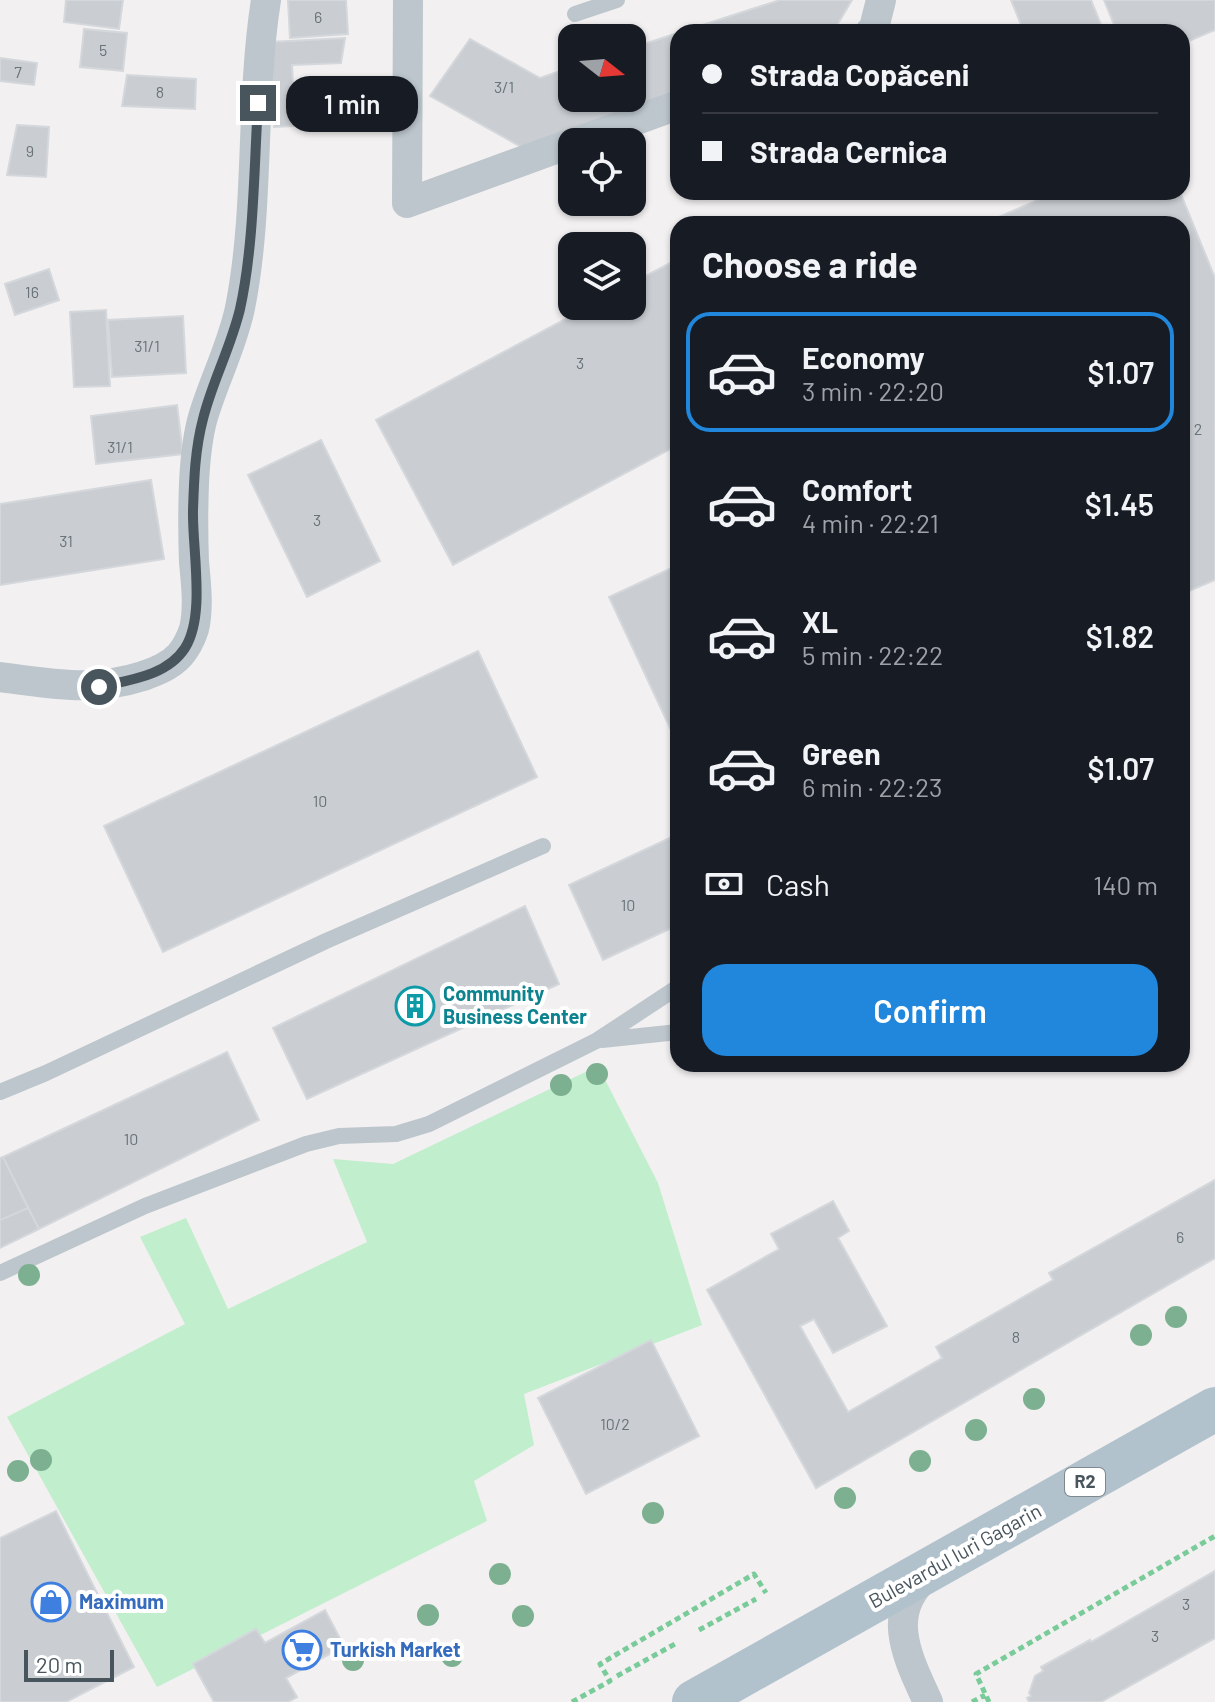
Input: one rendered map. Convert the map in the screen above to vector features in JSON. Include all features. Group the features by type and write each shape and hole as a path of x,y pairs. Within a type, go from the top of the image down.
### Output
{"main road":[{"name":"Bulevardul Iuri Gagarin","path":"694,1702 1215,1409"}],"street":[{"path":"0,677 61,687 99,687 160,670 187,646 194,628 196,605 193,531 197,452 203,417 239,311 243,286 266,0"},
{"path":"408,0 407,203 558,149"},
{"path":"875,24 881,0"},
{"path":"615,128 670,108"},
{"path":"928,1702 903,1644 902,1622 908,1600 920,1582 955,1556"}],"lane":[{"path":"575,14 617,0"},
{"path":"0,1092 326,941 543,846"},
{"path":"0,1273 145,1206 306,1144 339,1136 396,1134 429,1124 596,1041 670,992"},
{"path":"596,1041 670,1033"}],"path":[{"path":"989,1702 976,1674 1215,1536"},
{"path":"572,1702 610,1681 600,1664 754,1574 766,1593"},
{"path":"699,1630 756,1599"},
{"path":"617,1676 675,1644"},
{"path":"972,1702 985,1695"}],"green space":[{"path":"598,1066 658,1183 702,1325 524,1394 534,1445 474,1481 487,1521 157,1687 7,1417 185,1324 140,1237 186,1218 228,1309 367,1242 333,1159 393,1164"}],"building":[{"path":"66,0 123,0 119,29 64,22"},
{"path":"288,0 346,0 348,34 290,38"},
{"path":"780,0 852,0 838,24 706,24"},
{"path":"1011,0 1091,0 1101,24 1021,24"},
{"path":"1104,0 1215,0 1215,30 1190,41 1190,24 1114,24"},
{"path":"84,29 127,33 123,71 80,67"},
{"path":"670,36 670,103 646,112 646,43"},
{"path":"345,38 341,63 292,65 294,104 335,102 337,124 274,127 270,42"},
{"path":"470,39 540,78 558,72 558,112 645,112 601,128 558,128 558,144 532,153 430,96"},
{"path":"0,58 37,63 34,85 0,81"},
{"path":"127,75 196,79 195,109 122,106"},
{"path":"17,125 49,127 46,177 7,175"},
{"path":"1038,200 1183,200 1190,216 1001,216"},
{"path":"1190,217 1215,278 1215,580 1190,591"},
{"path":"670,263 670,449 453,565 376,420 564,320 646,320 646,276"},
{"path":"49,269 59,300 15,315 5,284"},
{"path":"106,310 110,386 74,387 70,312"},
{"path":"183,316 186,373 112,377 108,320"},
{"path":"177,405 183,454 96,464 91,416"},
{"path":"321,440 380,561 307,597 248,475"},
{"path":"151,480 164,559 0,585 0,504"},
{"path":"670,569 670,728 609,597"},
{"path":"478,651 537,777 163,952 104,826"},
{"path":"670,838 670,929 603,960 569,885"},
{"name":"Community Business Center","path":"525,906 559,984 307,1099 273,1028"},
{"path":"227,1052 259,1120 39,1229 3,1157"},
{"path":"3,1157 28,1208 0,1220 0,1158"},
{"path":"1215,1180 1215,1258 816,1488 707,1290 779,1249 771,1234 833,1201 849,1231 838,1238 887,1326 833,1353 814,1319 800,1326 848,1412 942,1358 936,1347 1053,1280 1049,1273"},
{"path":"28,1208 39,1229 0,1248 0,1220"},
{"path":"651,1340 699,1436 586,1494 538,1398"},
{"name":"Maximum","path":"56,1511 134,1667 66,1702 0,1702 0,1538"},
{"path":"1215,1571 1215,1638 1101,1702 1029,1702 1027,1698 1031,1696 1029,1693 1035,1676 1043,1671 1041,1667"},
{"path":"325,1610 344,1646 286,1678 297,1697 288,1702 214,1702 193,1664 256,1629 265,1643"}],"place":[{"name":"Community Business Center","path":"415,1006"},
{"name":"Maximum","path":"51,1602"},
{"name":"Turkish Market","path":"302,1650"}],"route":[{"path":"99,687 160,670 187,646 194,628 193,531 197,452 203,417 239,311 250,226 258,103"}]}
